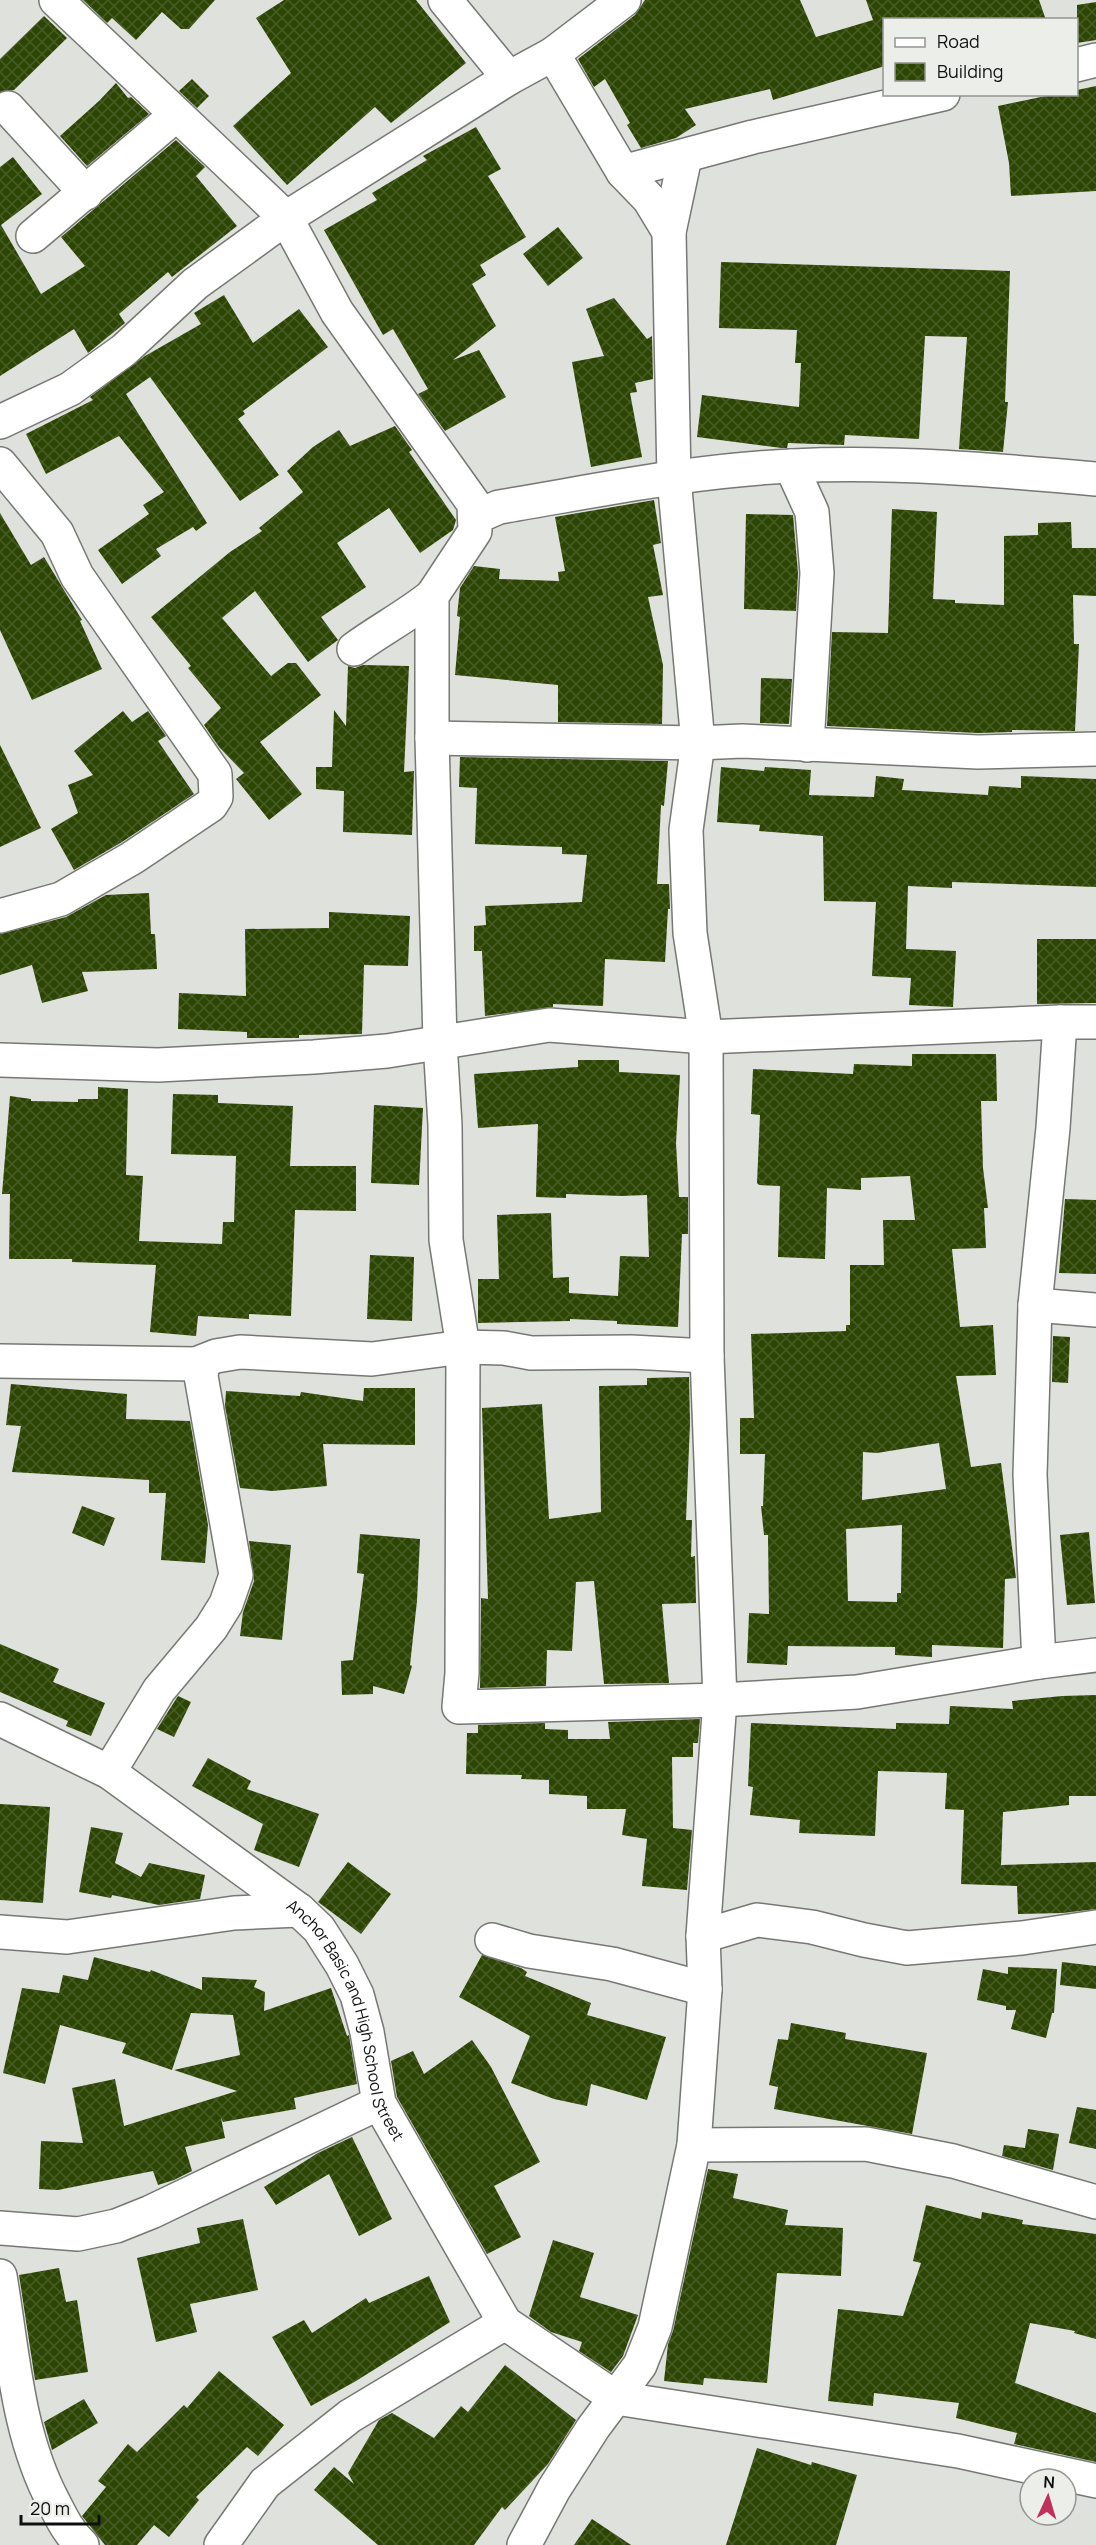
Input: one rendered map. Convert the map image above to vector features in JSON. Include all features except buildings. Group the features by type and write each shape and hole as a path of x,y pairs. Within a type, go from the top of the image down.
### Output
{"street":[{"path":"56,0 286,218 337,312 474,504 475,531 432,596 406,617 382,628 354,649"},
{"path":"445,0 509,78"},
{"path":"0,422 70,389 115,357 195,284 286,218 509,78 554,54 624,0"},
{"path":"554,54 623,172 649,199 669,232"},
{"path":"1078,65 1096,60"},
{"path":"623,172 753,137 935,96"},
{"path":"8,108 86,193"},
{"path":"33,236 176,116"},
{"path":"524,2545 554,2489 593,2428 640,2365 655,2327 694,2145 705,1989 703,1936 720,1700 707,1356 706,1037 690,933 686,830 698,743 674,478 669,232 685,157"},
{"path":"0,464 57,533 78,576 215,774 216,797 211,805 159,840 61,899 0,916"},
{"path":"476,517 500,507 674,478 792,466 940,466 1096,479"},
{"path":"792,466 812,512 817,573 807,745"},
{"path":"432,596 432,738 440,1042 446,1125 446,1240 464,1347 462,1662 459,1707 720,1700 856,1692 1096,1655"},
{"path":"432,738 698,743 742,741 978,752 1096,749"},
{"path":"1039,1662 1030,1475 1035,1305 1053,1128 1060,1022"},
{"path":"0,1060 158,1065 377,1052 549,1025 706,1037 1096,1022"},
{"path":"1035,1305 1096,1310"},
{"path":"0,1361 196,1364 216,1356 240,1352 372,1359 464,1347 504,1348 543,1353 631,1352 707,1356"},
{"path":"109,1772 159,1690 211,1628 226,1604 236,1575 201,1376 202,1369 196,1364"},
{"name":"Anchor Basic and High School Street","path":"0,1719 109,1772 299,1910 319,1929 342,1965 357,1995 367,2031 379,2103 505,2323 616,2398"},
{"path":"0,1932 67,1937 234,1913 299,1910"},
{"path":"703,1936 757,1920 812,1927 864,1941 906,1948 1022,1938 1096,1928"},
{"path":"492,1940 529,1951 612,1964 705,1989"},
{"path":"0,2228 78,2234 116,2226 151,2212 379,2103"},
{"path":"694,2145 866,2144 953,2161 1096,2202"},
{"path":"0,2276 26,2437 40,2477 69,2533 82,2545"},
{"path":"220,2545 265,2483 350,2416 505,2323"},
{"path":"616,2398 958,2451 1096,2481"}]}
